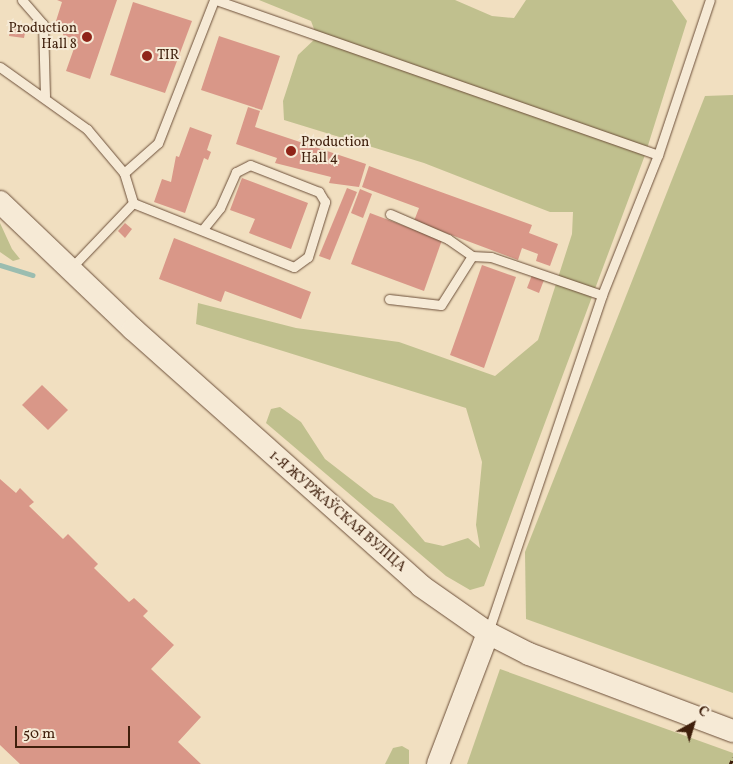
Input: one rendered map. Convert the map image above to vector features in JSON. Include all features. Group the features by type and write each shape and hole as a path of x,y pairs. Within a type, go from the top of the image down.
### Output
{"street":[{"name":"1-Я ЖУРЖАЎСКАЯ ВУЛІЦА","path":"0,202 298,480 421,586 488,633 529,654 733,731"},
{"path":"438,764 488,633"}],"lane":[{"path":"22,0 43,24 45,96"},
{"path":"124,173 158,143 215,0 658,156"},
{"path":"488,633 602,296 658,156 710,0"},
{"path":"0,67 45,96 87,129 124,173 133,202"},
{"path":"133,202 294,267 308,257 325,202 319,192 250,165 236,172 220,208 203,229"},
{"path":"70,268 133,202"},
{"path":"390,214 448,239 472,256 491,257 602,296"},
{"path":"389,299 440,305 472,256"}],"path":[{"path":"730,764 733,758"}],"green space":[{"path":"259,0 455,0 492,16 514,18 526,0 672,0 687,21 645,155 484,586 470,590 446,576 266,423 271,409 280,407 301,422 325,459 374,497 393,504 425,542 443,546 468,538 480,548 476,525 482,462 466,408 196,324 198,303 296,328 399,342 495,376 538,340 572,234 573,212 550,212 424,163 284,120 283,101 298,55 317,37 311,21"},
{"path":"733,95 733,693 526,619 525,552 705,96"},
{"path":"0,223 12,249 20,259 13,261 0,252"},
{"path":"500,669 733,753 733,764 467,764"},
{"path":"402,746 409,750 409,764 385,764 393,748"}],"building":[{"name":"Production Hall 8","path":"57,0 117,0 90,79 66,71 77,40 63,35 66,25 56,21 62,2"},
{"name":"TIR","path":"133,2 192,21 165,93 110,75"},
{"path":"11,26 26,28 24,38 9,36"},
{"path":"219,36 280,56 262,110 201,90"},
{"name":"Production Hall 4","path":"248,107 260,111 255,127 366,164 359,187 329,183 331,177 275,163 277,158 236,144"},
{"path":"190,127 212,135 207,150 211,152 208,160 204,158 185,213 154,202 162,179 171,182 176,156 179,157"},
{"path":"369,166 532,225 529,233 558,244 550,266 536,261 538,254 522,248 518,260 414,221 419,208 362,187"},
{"path":"242,178 308,203 291,249 249,233 255,219 230,210"},
{"path":"347,188 357,192 330,260 319,256"},
{"path":"360,189 372,194 363,218 351,213"},
{"path":"370,213 442,240 424,291 351,264"},
{"path":"125,223 132,229 125,238 118,231"},
{"path":"174,238 311,292 301,319 225,291 221,302 159,279"},
{"path":"482,265 516,277 484,368 450,355"},
{"path":"532,275 544,280 539,293 527,288"},
{"path":"42,385 68,410 48,430 22,405"},
{"path":"0,479 16,493 20,488 34,502 29,506 63,539 68,534 98,564 94,568 129,602 134,598 148,611 143,616 174,645 151,669 201,717 178,742 201,764 20,764 0,745"}],"waterway":[{"path":"0,265 33,275"}],"place":[{"name":"Production Hall 8","path":"87,37"},
{"name":"TIR","path":"147,56"},
{"name":"Production Hall 4","path":"291,151"}]}
